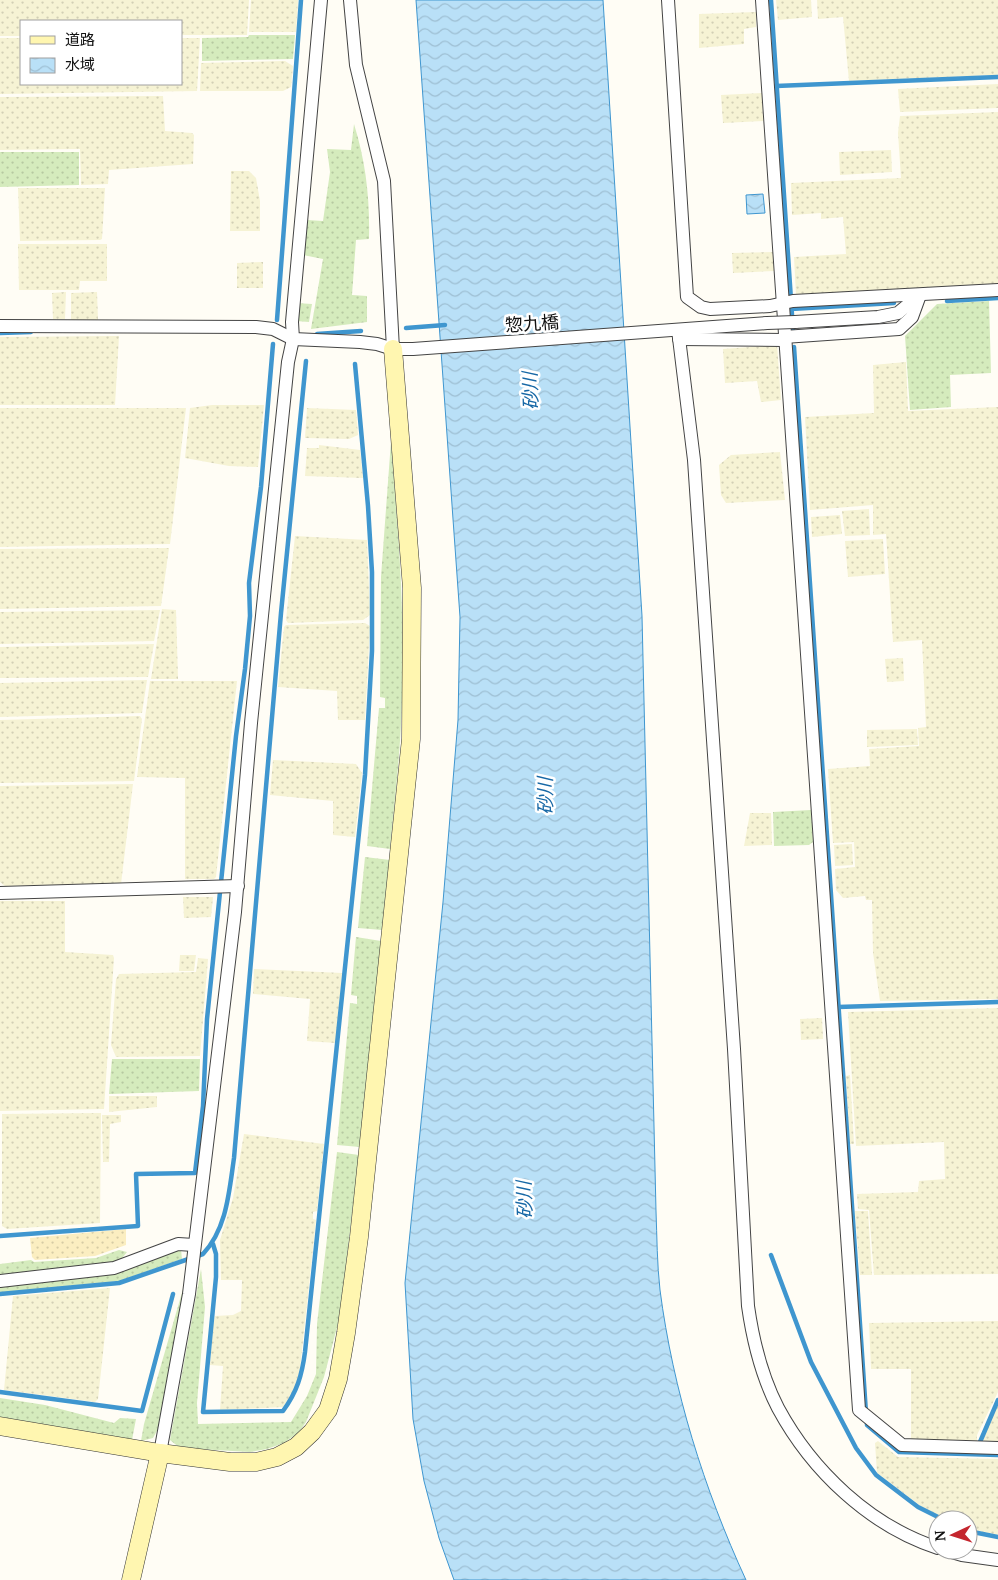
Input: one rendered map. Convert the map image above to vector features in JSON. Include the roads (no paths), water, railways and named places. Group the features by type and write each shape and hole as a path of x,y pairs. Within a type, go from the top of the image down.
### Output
{"street":[{"path":"131,1580 160,1453 189,1294 238,886 266,573 272,533 288,362 293,339 292,322 320,0"},
{"path":"0,1426 160,1453 230,1462 256,1462 277,1457 296,1446 312,1432 328,1410 338,1378 359,1237 411,739 412,588 393,349 384,181 356,65 350,0"},
{"path":"668,0 687,298 701,307 710,309 788,302 998,290"},
{"path":"762,0 788,302 784,338 859,1410 902,1445 998,1448"},
{"path":"679,334 767,323 878,317 898,313 920,295"},
{"path":"679,334 784,338 899,329 912,317 920,295"},
{"path":"0,326 256,326 273,329 293,339"},
{"name":"惣九橋","path":"293,339 377,344 393,349 414,350 653,332 679,334"},
{"path":"679,334 694,460 734,1049 748,1306 752,1335 764,1374 778,1408 817,1464 841,1490 870,1513 898,1531 928,1544"},
{"path":"0,893 238,886"},
{"path":"0,1281 114,1268 178,1244 193,1253"},
{"path":"978,1557 998,1560"}],"water":[{"name":"砂川","path":"416,0 603,0 642,616 659,1280 673,1365 692,1438 717,1510 746,1580 454,1580 439,1538 424,1481 413,1419 405,1283 443,902 458,720 460,617"},
{"path":"763,194 765,213 747,214 746,195"}],"waterway":[{"path":"277,320 301,0"},
{"path":"771,0 793,330"},
{"path":"776,86 998,77"},
{"path":"947,301 998,298"},
{"path":"791,309 894,303"},
{"path":"406,328 445,325"},
{"path":"317,334 361,331"},
{"path":"0,333 31,332"},
{"path":"0,1236 138,1226 136,1174 195,1173 203,1106 207,1019 250,616 249,583 261,487 273,344"},
{"path":"794,347 866,1413"},
{"path":"0,1294 119,1283 203,1254 217,1233 226,1209 234,1158 281,613 306,361"},
{"path":"213,1244 216,1254 216,1277 203,1412 283,1411 298,1383 305,1352 365,775 372,651 372,572 355,364"},
{"path":"838,1007 998,1002"},
{"path":"771,1255 811,1362 856,1448 876,1475 918,1507 928,1512"},
{"path":"0,1392 142,1411 173,1294"},
{"path":"980,1442 998,1400"},
{"path":"867,1421 867,1425 899,1452 998,1455"},
{"path":"978,1533 998,1537"}]}
